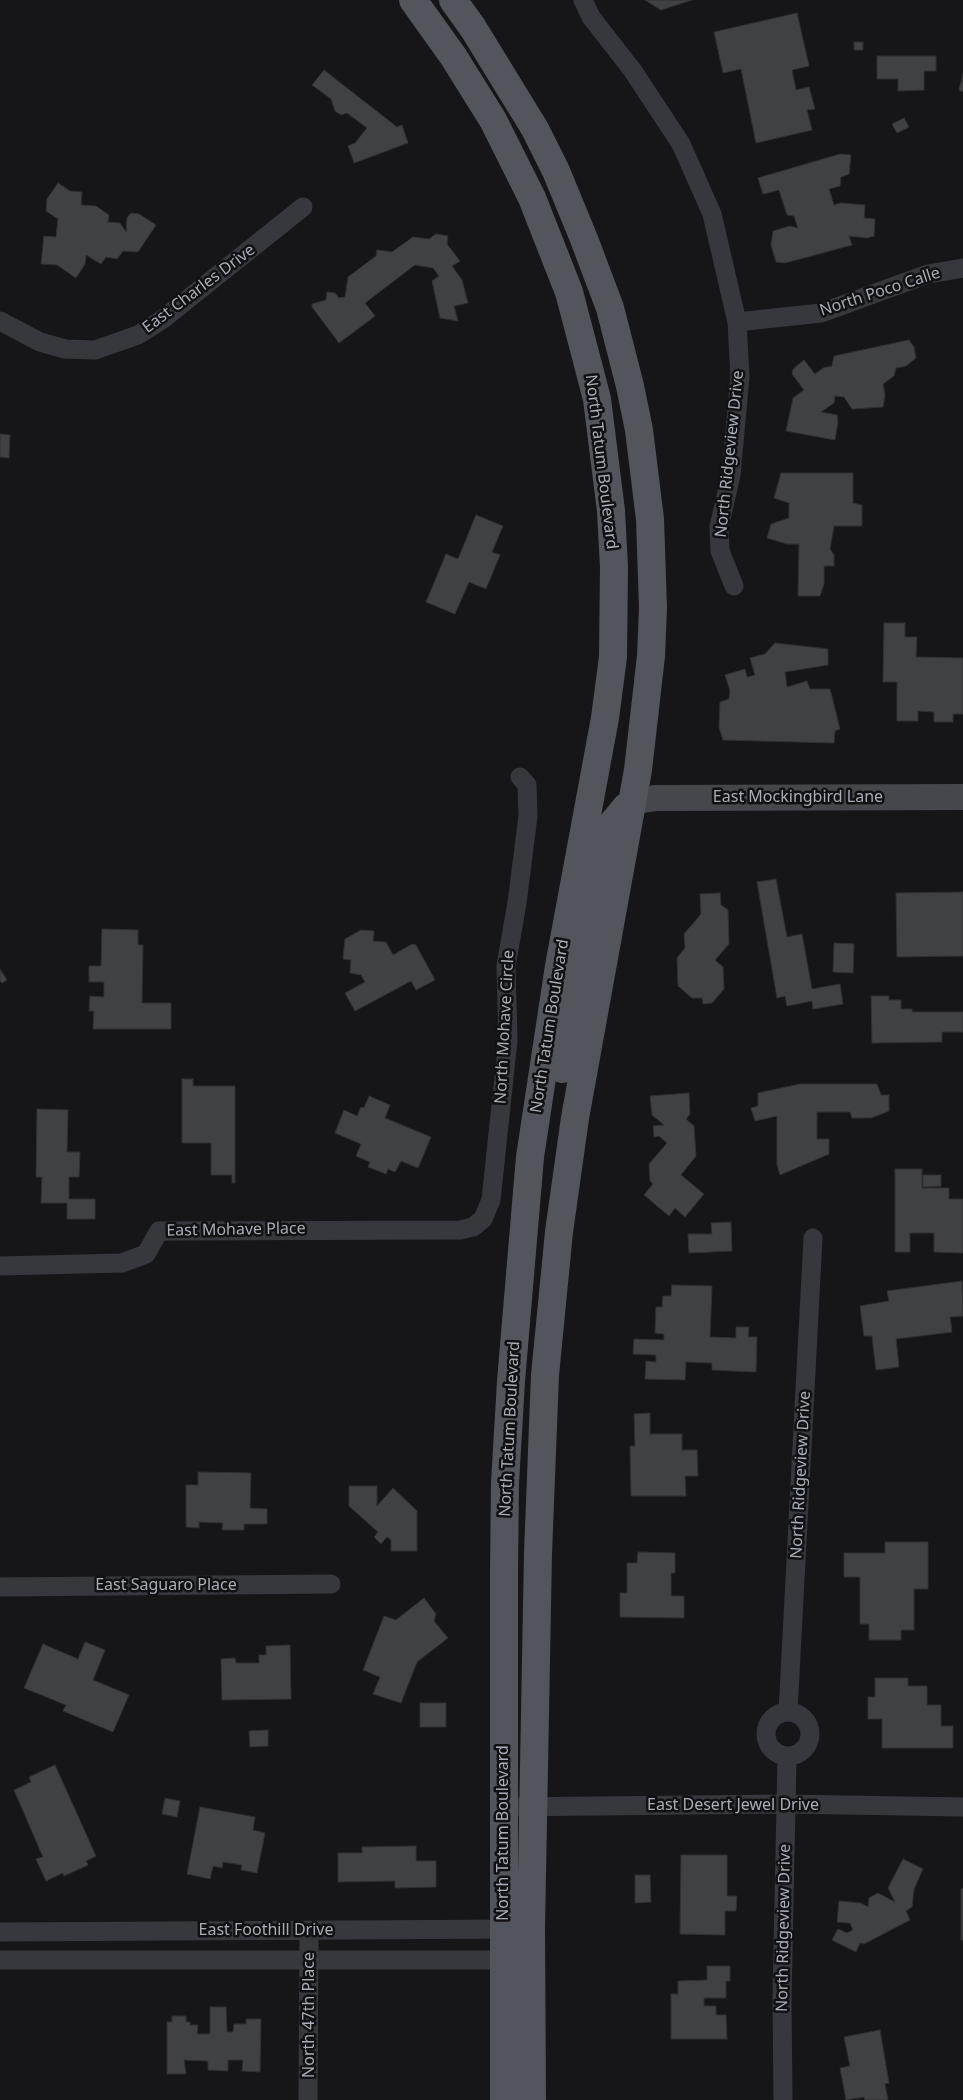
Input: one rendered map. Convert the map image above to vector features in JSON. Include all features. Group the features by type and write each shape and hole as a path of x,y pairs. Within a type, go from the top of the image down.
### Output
{"main road":[{"name":"North Tatum Boulevard","path":"413,0 454,56 493,120 532,198 563,277 585,347 597,399 611,511 614,567 613,657 605,718 560,966 530,1157 505,1483 502,1807 504,2100"},
{"name":"North Tatum Boulevard","path":"453,0 503,75 556,171 610,308 630,386 646,474 650,520 653,608 651,656 633,801 575,1118 558,1232 545,1375 538,1554 531,1928 532,2100"},
{"path":"530,1157 555,1110 595,886 607,839 620,812 633,801"}],"street":[{"name":"North Ridgeview Drive","path":"584,0 591,17 633,71 682,144 712,214 737,322 740,377 731,475 720,527 720,551 734,586"},
{"name":"East Charles Drive","path":"0,321 40,342 65,349 95,350 138,335 163,319 303,207"},
{"name":"North Poco Calle","path":"737,322 821,313 928,274 963,268"},
{"name":"North Mohave Circle","path":"483,1219 491,1200 508,1040 506,966 517,903 528,816 527,785 520,777"},
{"name":"East Mockingbird Lane","path":"633,801 656,798 963,797"},
{"name":"East Mohave Place","path":"0,1266 95,1266 122,1264 146,1254 158,1231 460,1230 472,1227 483,1219"},
{"name":"North Ridgeview Drive","path":"788,1712 813,1238"},
{"name":"East Saguaro Place","path":"0,1586 331,1584"},
{"path":"788,1712 801,1717 806,1722 810,1735 806,1748 794,1756 788,1757 773,1751 766,1738 769,1723 774,1717 788,1712"},
{"name":"North Ridgeview Drive","path":"783,2100 788,1757"},
{"name":"East Desert Jewel Drive","path":"502,1807 786,1804 963,1807"},
{"name":"East Foothill Drive","path":"0,1932 531,1928"},
{"name":"North 47th Place","path":"308,2100 309,1930"},
{"name":"East Foothill Drive","path":"0,1960 531,1960"}],"building":[{"path":"645,0 692,0 661,10"},
{"path":"797,13 809,66 792,70 796,90 809,87 815,109 807,110 812,130 756,143 741,69 723,73 714,32"},
{"path":"854,42 863,42 863,50 854,50"},
{"path":"877,56 936,56 936,71 924,71 924,90 898,91 898,79 877,79"},
{"path":"324,70 397,127 402,125 408,143 354,163 348,146 355,143 367,128 347,113 341,115 335,111 331,99 312,85"},
{"path":"963,74 963,92 959,90"},
{"path":"904,118 909,127 897,133 892,124"},
{"path":"840,154 851,155 849,174 841,177 840,186 829,189 834,205 841,203 865,205 864,218 875,219 874,236 867,238 849,236 852,245 785,263 776,262 771,245 773,231 790,226 798,228 794,216 787,215 779,190 763,194 758,178"},
{"path":"58,183 70,191 82,192 81,205 96,206 109,215 108,222 120,223 126,232 127,218 131,213 139,214 156,225 138,252 123,251 117,259 106,257 101,264 86,255 85,264 76,278 57,265 41,264 44,236 56,237 58,219 46,211 47,199"},
{"path":"436,234 448,236 447,244 460,261 452,266 462,280 468,303 454,306 458,321 440,318 432,281 439,276 433,268 415,265 365,303 375,316 339,343 312,307 312,304 326,300 327,292 335,293 339,298 345,297 348,277 376,256 377,250 392,252 413,237 429,239"},
{"path":"909,340 914,347 916,358 906,366 896,368 894,376 883,384 885,395 883,407 852,409 844,397 835,396 834,403 821,412 837,415 838,422 835,440 786,431 793,398 804,390 792,374 793,369 804,360 815,374 823,368 832,366 834,356"},
{"path":"0,434 10,435 9,458 0,457"},
{"path":"781,473 853,473 853,503 862,505 862,526 834,526 830,549 834,555 834,566 824,566 824,584 820,596 798,596 799,544 787,544 767,538 771,524 789,518 789,503 774,498"},
{"path":"476,515 503,526 492,552 500,555 486,589 469,582 455,614 426,602 446,554 458,559"},
{"path":"884,623 905,623 905,637 917,637 916,657 963,658 963,714 953,714 953,722 934,722 934,712 918,711 918,721 897,721 897,682 883,682"},
{"path":"775,643 828,649 828,665 785,672 787,687 807,681 810,689 830,689 840,729 835,731 834,743 723,740 719,727 720,702 729,699 730,691 725,675 745,669 747,677 755,675 750,658 765,654"},
{"path":"776,879 787,937 802,934 812,989 840,984 843,1004 813,1009 812,1001 787,1006 785,996 777,998 757,882"},
{"path":"963,892 963,956 897,957 896,893"},
{"path":"720,893 721,905 728,910 729,944 715,960 723,967 724,989 712,1003 703,1004 702,998 692,998 678,986 677,958 685,948 684,934 701,914 700,894"},
{"path":"102,929 138,930 138,945 143,945 142,1003 171,1003 171,1029 93,1029 94,1011 89,1011 90,996 104,997 104,982 89,982 89,966 101,966"},
{"path":"361,930 374,931 373,941 386,942 393,955 412,944 416,945 435,980 416,990 411,981 355,1011 345,993 365,982 361,975 350,973 351,960 343,959 345,939"},
{"path":"834,943 854,944 853,973 833,972"},
{"path":"0,969 7,980 2,983 0,981"},
{"path":"871,996 889,996 889,1000 901,1000 901,1009 912,1009 912,1012 963,1012 963,1032 942,1032 942,1042 872,1043"},
{"path":"182,1079 193,1079 193,1086 235,1086 235,1183 232,1183 232,1175 211,1175 211,1143 182,1143"},
{"path":"800,1084 877,1084 881,1095 889,1095 889,1111 871,1118 852,1118 850,1112 817,1112 817,1139 829,1139 829,1154 780,1175 777,1165 777,1116 755,1121 751,1108 758,1106 758,1093"},
{"path":"689,1093 690,1114 686,1119 694,1126 696,1156 681,1175 704,1194 685,1217 675,1208 669,1216 644,1195 653,1184 650,1181 649,1164 667,1143 659,1136 654,1137 653,1126 664,1125 652,1115 650,1096"},
{"path":"369,1096 390,1105 385,1118 431,1137 418,1168 401,1161 395,1172 388,1169 386,1174 368,1167 370,1162 356,1156 361,1144 335,1133 344,1110 357,1116 361,1107 364,1108"},
{"path":"37,1109 68,1110 67,1152 80,1152 79,1177 69,1177 69,1199 95,1199 95,1219 67,1219 67,1203 41,1203 42,1177 36,1177"},
{"path":"895,1169 922,1169 922,1188 949,1188 949,1199 963,1199 963,1253 934,1252 934,1233 910,1233 910,1252 895,1252"},
{"path":"923,1175 941,1175 941,1186 923,1187"},
{"path":"731,1222 732,1251 689,1253 688,1234 712,1234 711,1223"},
{"path":"962,1281 963,1316 950,1317 952,1332 896,1339 899,1367 876,1370 872,1336 864,1336 860,1306 889,1301 887,1291"},
{"path":"672,1285 712,1286 710,1337 736,1338 736,1327 749,1327 748,1337 757,1337 756,1372 712,1370 712,1363 686,1362 685,1380 645,1379 646,1361 656,1362 656,1355 633,1354 634,1339 664,1340 664,1334 655,1333 656,1307 662,1307 663,1296 671,1296"},
{"path":"650,1413 650,1434 682,1434 682,1450 697,1450 698,1476 685,1476 686,1496 631,1496 630,1446 635,1446 634,1414"},
{"path":"198,1472 251,1473 250,1508 267,1509 267,1524 244,1524 244,1530 222,1530 223,1523 199,1522 199,1528 186,1527 186,1485 198,1485"},
{"path":"349,1486 377,1486 377,1506 393,1488 417,1511 417,1551 391,1551 391,1540 387,1537 381,1544 374,1537 378,1532 349,1506"},
{"path":"885,1542 928,1542 928,1589 914,1589 914,1630 901,1630 901,1640 869,1640 869,1624 860,1624 860,1577 844,1577 844,1553 885,1553"},
{"path":"638,1552 675,1553 675,1573 671,1573 671,1596 684,1596 684,1618 620,1617 620,1593 627,1593 627,1563 637,1563"},
{"path":"424,1598 436,1614 434,1621 448,1638 417,1662 401,1703 373,1694 380,1677 363,1670 384,1616 396,1620"},
{"path":"85,1642 105,1650 93,1680 129,1695 113,1732 63,1711 66,1705 24,1688 43,1644 78,1659"},
{"path":"290,1645 291,1699 222,1700 221,1659 235,1658 236,1663 259,1663 259,1655 266,1655 266,1646"},
{"path":"875,1678 908,1678 908,1686 927,1686 927,1705 941,1705 941,1726 953,1726 953,1748 882,1748 882,1719 868,1719 868,1697 875,1697"},
{"path":"420,1703 446,1703 446,1727 420,1727"},
{"path":"268,1730 268,1746 250,1747 249,1731"},
{"path":"55,1765 96,1856 86,1861 88,1865 64,1876 63,1873 46,1881 36,1859 43,1857 14,1790 31,1782 29,1777"},
{"path":"165,1798 180,1801 177,1817 162,1814"},
{"path":"200,1807 255,1817 253,1830 265,1833 257,1873 241,1870 242,1865 223,1862 222,1868 213,1866 210,1879 187,1874"},
{"path":"416,1846 416,1861 436,1861 436,1887 395,1888 395,1881 338,1882 338,1853 362,1853 362,1847"},
{"path":"681,1855 727,1855 727,1896 737,1896 736,1911 725,1911 725,1935 680,1934"},
{"path":"903,1859 923,1869 914,1889 912,1907 906,1911 910,1920 864,1944 860,1943 856,1952 832,1940 838,1929 847,1933 853,1930 850,1923 837,1922 839,1901 861,1903 868,1907 869,1898 878,1893 895,1902 888,1888"},
{"path":"635,1875 650,1875 651,1902 635,1903"},
{"path":"961,1889 963,1889 963,1940 961,1940"},
{"path":"707,1966 730,1966 730,1981 726,1981 726,1998 704,1998 704,2006 716,2006 716,2015 726,2015 727,2039 671,2039 671,1994 678,1994 678,1981 707,1980"},
{"path":"210,2007 226,2007 227,2032 233,2032 234,2024 246,2024 246,2019 261,2019 260,2072 242,2071 243,2060 228,2060 228,2071 208,2070 208,2061 184,2060 186,2074 167,2074 167,2022 172,2022 172,2016 186,2016 186,2022 190,2022 190,2025 198,2025 197,2034 210,2034"},
{"path":"880,2030 889,2083 885,2084 888,2100 865,2100 864,2097 846,2100 840,2068 850,2066 844,2037"}]}
